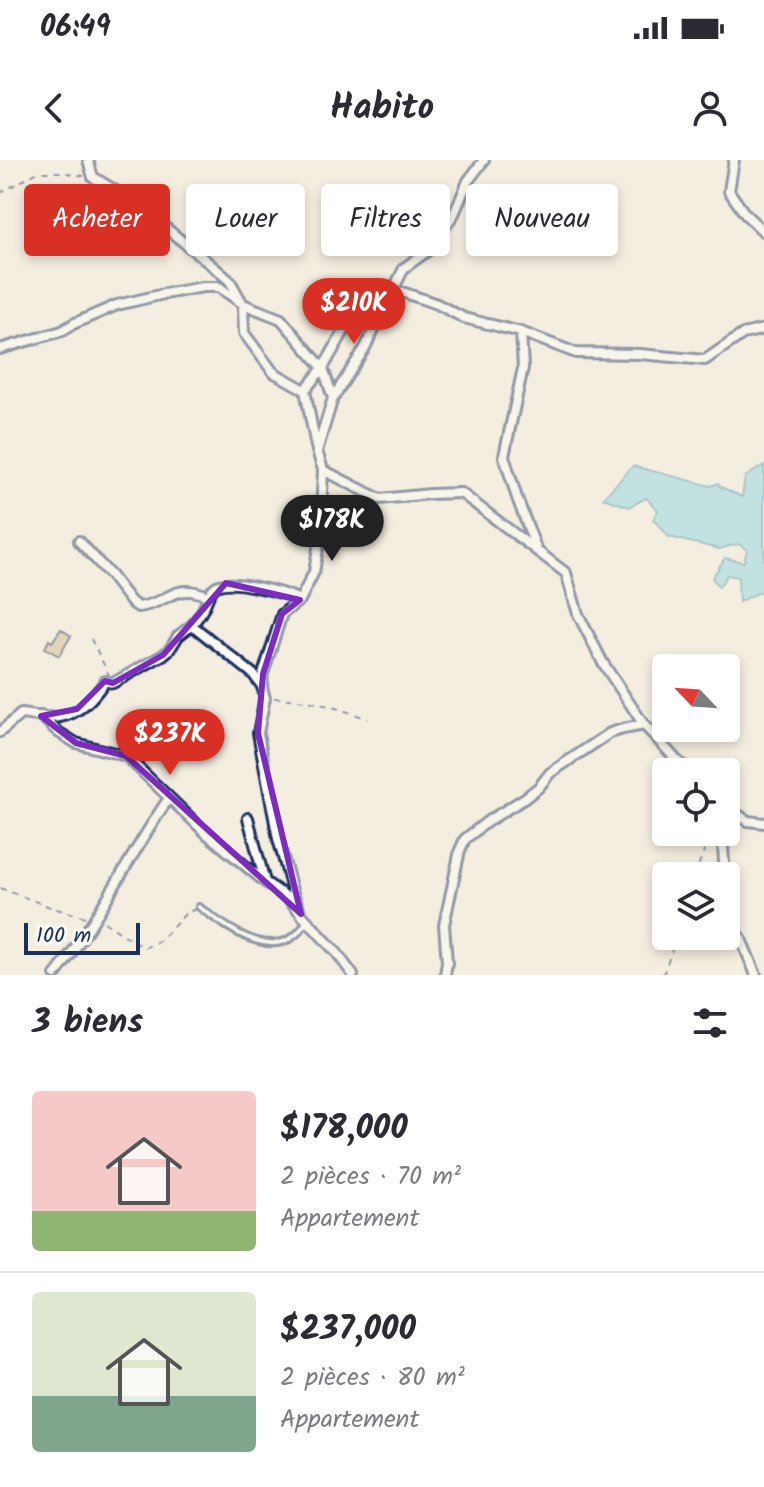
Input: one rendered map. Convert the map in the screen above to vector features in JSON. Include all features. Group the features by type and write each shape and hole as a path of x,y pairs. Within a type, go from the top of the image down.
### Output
{"street":[{"path":"88,160 93,177 134,202 230,281 243,304 244,333 273,372 305,390 323,470 320,537 314,572 300,600 282,614 263,674 262,687"},
{"path":"317,451 333,398 365,348 404,268 429,250 454,214 468,181 484,160"},
{"path":"734,160 729,191 745,214 764,232"},
{"path":"0,349 62,331 117,305 203,287 219,287 243,304 281,319 323,368 333,398"},
{"path":"393,289 437,304 464,318 521,332 576,353 640,354 705,360 743,334 764,329"},
{"path":"305,390 323,368 348,324 393,289"},
{"path":"521,332 523,368 504,456 536,549"},
{"path":"323,470 380,499 461,493 566,573 578,614 603,663 644,725 675,758"},
{"path":"79,541 138,607 149,606 192,589 208,596"},
{"path":"0,732 21,714 60,717 91,701 105,681 113,683 163,655 178,636 192,625 215,588 226,583 300,600"},
{"path":"192,625 253,674 262,687 265,698 258,733 278,839 292,890 304,917"},
{"path":"41,716 76,743 126,756 207,834 287,897 353,975"},
{"path":"445,975 444,925 465,839 525,798 550,773 610,733 644,725"},
{"path":"55,975 71,955 169,798"},
{"path":"248,818 265,882"},
{"path":"740,818 764,823"},
{"path":"740,938 755,974"}],"lane":[{"path":"199,907 230,930 258,943 283,942 300,932 304,917"}],"path":[{"path":"0,193 38,172 93,177"},
{"path":"91,639 113,683"},
{"path":"265,698 309,700 368,719"},
{"path":"663,975 672,950"}],"highlighted area":[{"path":"226,583 300,600 282,614 263,674 258,733 301,914 126,756 76,743 41,716 77,709 105,681 113,683 163,655"}],"water":[{"path":"764,465 764,590 739,602 738,577 727,575 719,587 712,578 725,558 744,562 747,549 738,544 719,549 669,537 653,519 658,510 646,498 629,507 603,498 633,466 711,486 718,483 742,497 745,477"}],"building":[{"path":"61,629 71,636 59,656 45,648"}]}
